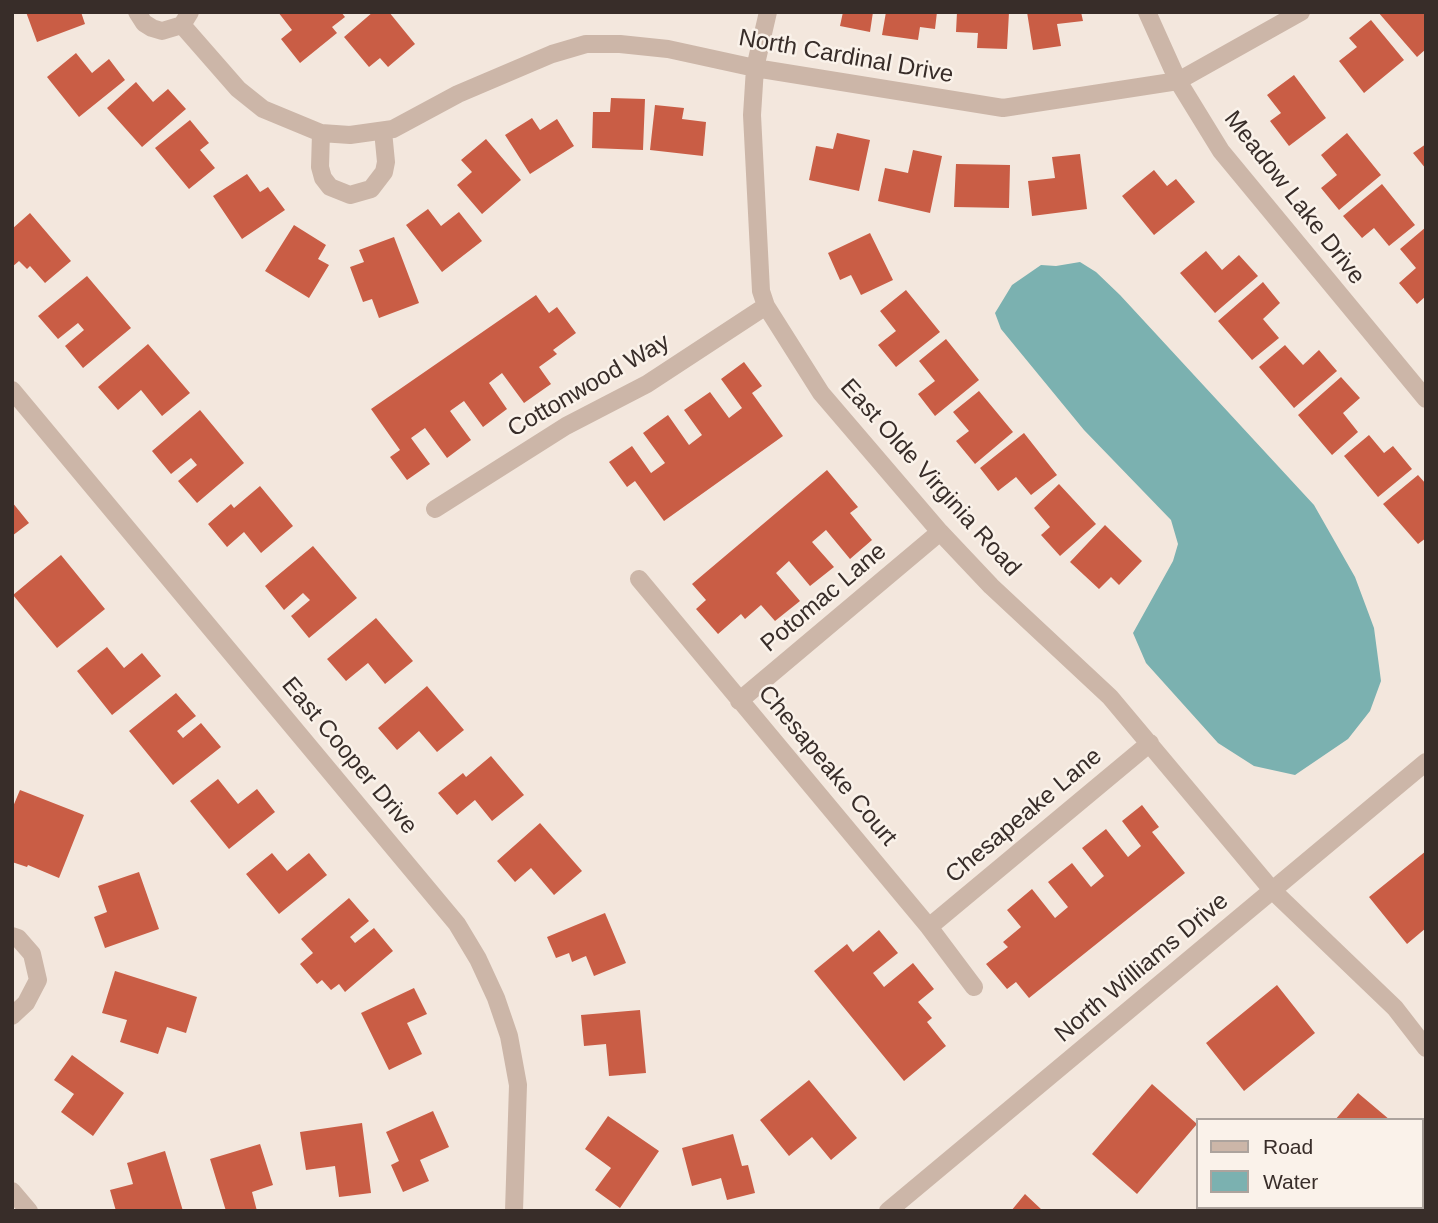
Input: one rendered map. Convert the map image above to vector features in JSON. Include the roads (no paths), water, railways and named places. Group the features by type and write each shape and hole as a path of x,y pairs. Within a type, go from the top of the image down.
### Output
{"street":[{"name":"North Cardinal Drive","path":"137,12 144,23 152,28 172,29 186,18 238,89 263,109 321,133 349,135 383,131 410,121 470,89 552,54 586,44 668,49 755,68 1003,108 1178,81 1301,12"},
{"name":"East Olde Virginia Road","path":"768,12 755,68 752,115 761,291 766,306 821,393 940,533 991,586 1110,697 1272,890 1395,1008 1426,1048"},
{"name":"Meadow Lake Drive","path":"1147,12 1178,81 1221,151 1426,399"},
{"path":"321,133 320,167 323,178 330,187 350,195 371,189 384,172 386,162 383,131"},
{"name":"Cottonwood Way","path":"435,509 566,426 647,384 766,306"},
{"name":"East Cooper Drive","path":"12,390 457,924 496,998 509,1036 518,1085 514,1211"},
{"name":"Potomac Lane","path":"739,701 940,533"},
{"name":"Chesapeake Court","path":"639,579 929,927 974,986"},
{"name":"Chesapeake Lane","path":"929,927 1150,743"},
{"name":"North Williams Drive","path":"888,1211 1426,762"},
{"path":"12,936 18,938 32,954 38,980 26,1003 12,1016"},
{"path":"12,1191 29,1211"}],"water":[{"path":"1080,262 1096,272 1120,295 1314,505 1355,577 1374,628 1381,681 1370,711 1348,739 1295,775 1254,766 1218,743 1146,663 1133,633 1173,561 1178,544 1171,520 1084,430 1001,329 995,313 1012,285 1041,265 1056,266"}]}
